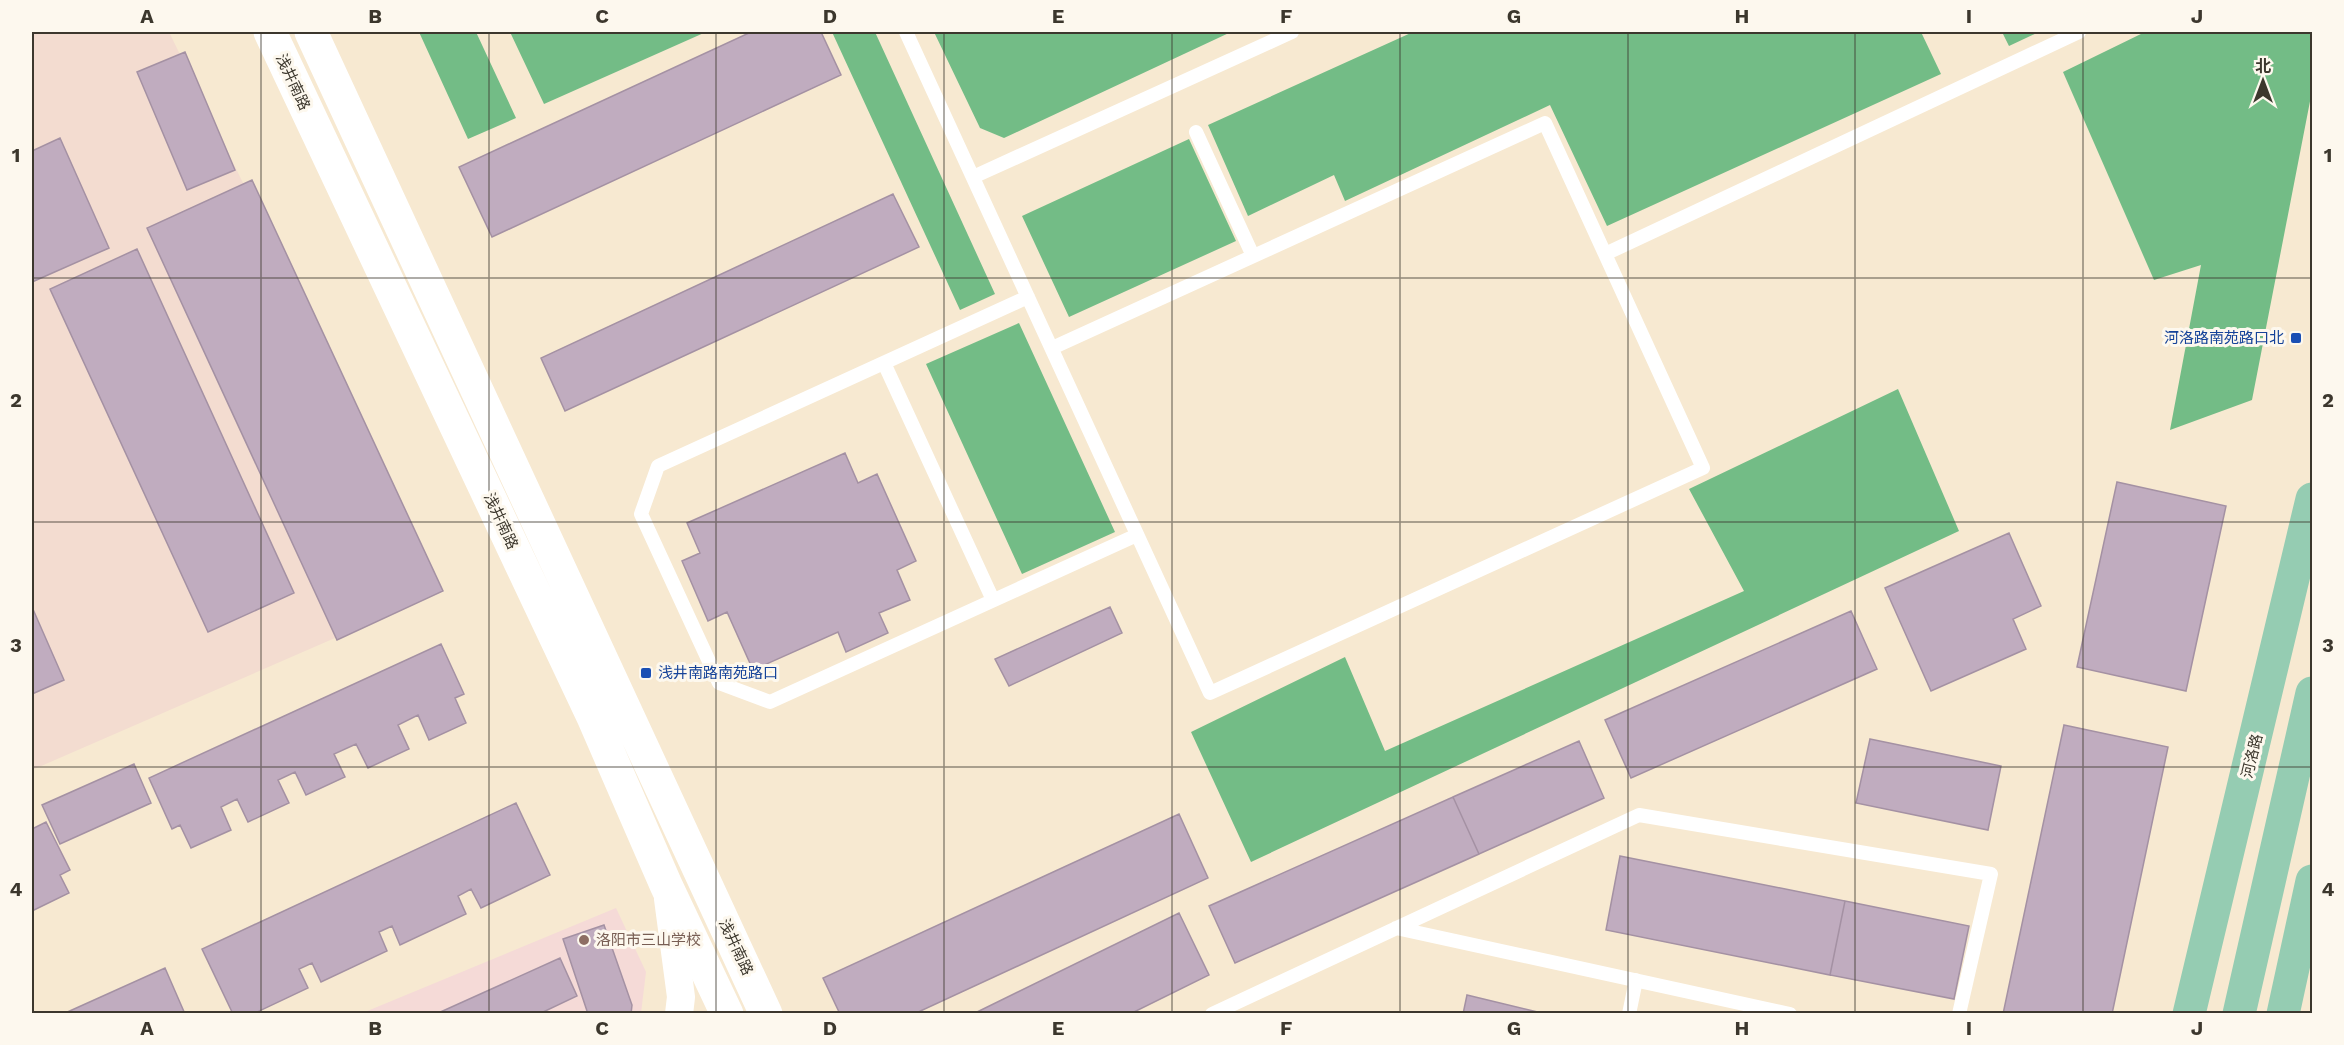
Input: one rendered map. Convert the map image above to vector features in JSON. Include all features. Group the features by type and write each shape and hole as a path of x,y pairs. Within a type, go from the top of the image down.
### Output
{"main road":[{"name":"河洛路","path":"2189,1014 2313,499"},
{"path":"2239,1014 2313,693"},
{"path":"2283,1014 2313,881"}],"street":[{"name":"浅井南路","path":"270,32 593,717 666,885 727,1014"},
{"name":"浅井南路","path":"311,32 766,1014"},
{"path":"666,885 681,997 679,1014"}],"lane":[{"path":"906,32 1209,693 1703,468 1545,123 1052,348"},
{"path":"973,177 1292,32"},
{"path":"1605,254 2079,32"},
{"path":"1196,132 1253,256"},
{"path":"1028,297 658,466 641,514 645,524 719,683 770,702 1137,535"},
{"path":"884,363 993,600"},
{"path":"1212,1014 1639,815 1991,874 1959,1014"},
{"path":"1396,928 1790,1014"},
{"path":"1629,1014 1636,980"}],"shaded area":[{"path":"32,32 169,32 443,591 32,770"},
{"name":"洛阳市三山学校","path":"616,908 646,972 641,1013 360,1014"}],"green space":[{"path":"419,32 476,32 516,118 468,139"},
{"path":"510,32 706,32 544,104"},
{"path":"832,32 875,32 995,294 960,310"},
{"path":"934,32 1231,32 1004,138 980,128"},
{"path":"1413,32 1921,32 1941,74 1607,226 1550,105 1345,201 1334,175 1248,216 1208,125"},
{"path":"2002,32 2039,32 2009,46"},
{"path":"2145,32 2312,32 2312,91 2252,400 2170,430 2201,265 2154,280 2063,72"},
{"path":"1189,139 1236,241 1069,317 1022,216"},
{"path":"1019,323 1115,532 1022,574 926,364"},
{"path":"1898,389 1959,531 1251,862 1191,732 1345,657 1385,751 1744,591 1689,489"}],"building":[{"path":"751,32 821,32 841,75 492,237 459,167"},
{"path":"185,52 235,170 187,190 137,72"},
{"path":"60,138 109,248 32,282 32,151"},
{"path":"252,180 443,591 337,640 147,228"},
{"path":"893,194 919,247 565,411 541,358"},
{"path":"137,249 294,593 208,632 50,289"},
{"path":"845,453 858,483 877,474 916,561 897,570 910,600 879,613 888,633 846,652 838,632 753,670 727,612 708,621 682,561 700,553 687,523"},
{"path":"2117,482 2226,506 2186,691 2077,667"},
{"path":"2009,533 2041,606 2013,619 2026,649 1931,691 1885,588"},
{"path":"32,607 64,680 32,694"},
{"path":"1110,607 1122,633 1009,686 995,659"},
{"path":"1851,611 1877,669 1631,778 1605,720"},
{"path":"441,644 464,694 455,698 466,723 429,740 418,715 398,725 409,749 368,768 356,744 334,754 345,777 306,795 295,772 278,780 289,803 248,822 237,799 221,807 231,830 191,848 180,825 172,829 149,778"},
{"path":"2064,725 2168,747 2112,1014 2003,1014"},
{"path":"1870,739 2001,766 1988,830 1856,803"},
{"path":"1579,741 1604,798 1479,854 1453,797"},
{"path":"134,764 151,803 60,844 42,805"},
{"path":"1453,797 1479,854 1235,963 1209,906"},
{"path":"516,803 550,875 481,908 471,889 458,896 466,914 400,945 392,926 379,932 387,951 321,982 312,963 299,969 308,988 253,1014 233,1014 202,949"},
{"path":"1179,814 1208,878 914,1014 840,1014 823,978"},
{"path":"46,822 70,870 60,875 69,893 32,911 32,829"},
{"path":"1620,856 1845,901 1830,975 1606,930"},
{"path":"1845,901 1969,926 1954,999 1830,975"},
{"path":"1179,913 1209,975 1130,1014 973,1014"},
{"path":"604,925 632,1005 631,1014 588,1014 563,939"},
{"path":"560,958 577,996 539,1014 436,1014"},
{"path":"165,968 185,1014 63,1014"},
{"path":"1467,995 1546,1014 1463,1014"}],"place":[{"name":"河洛路南苑路口北","path":"2296,338"},
{"name":"浅井南路南苑路口","path":"646,673"},
{"name":"洛阳市三山学校","path":"584,940"}]}
